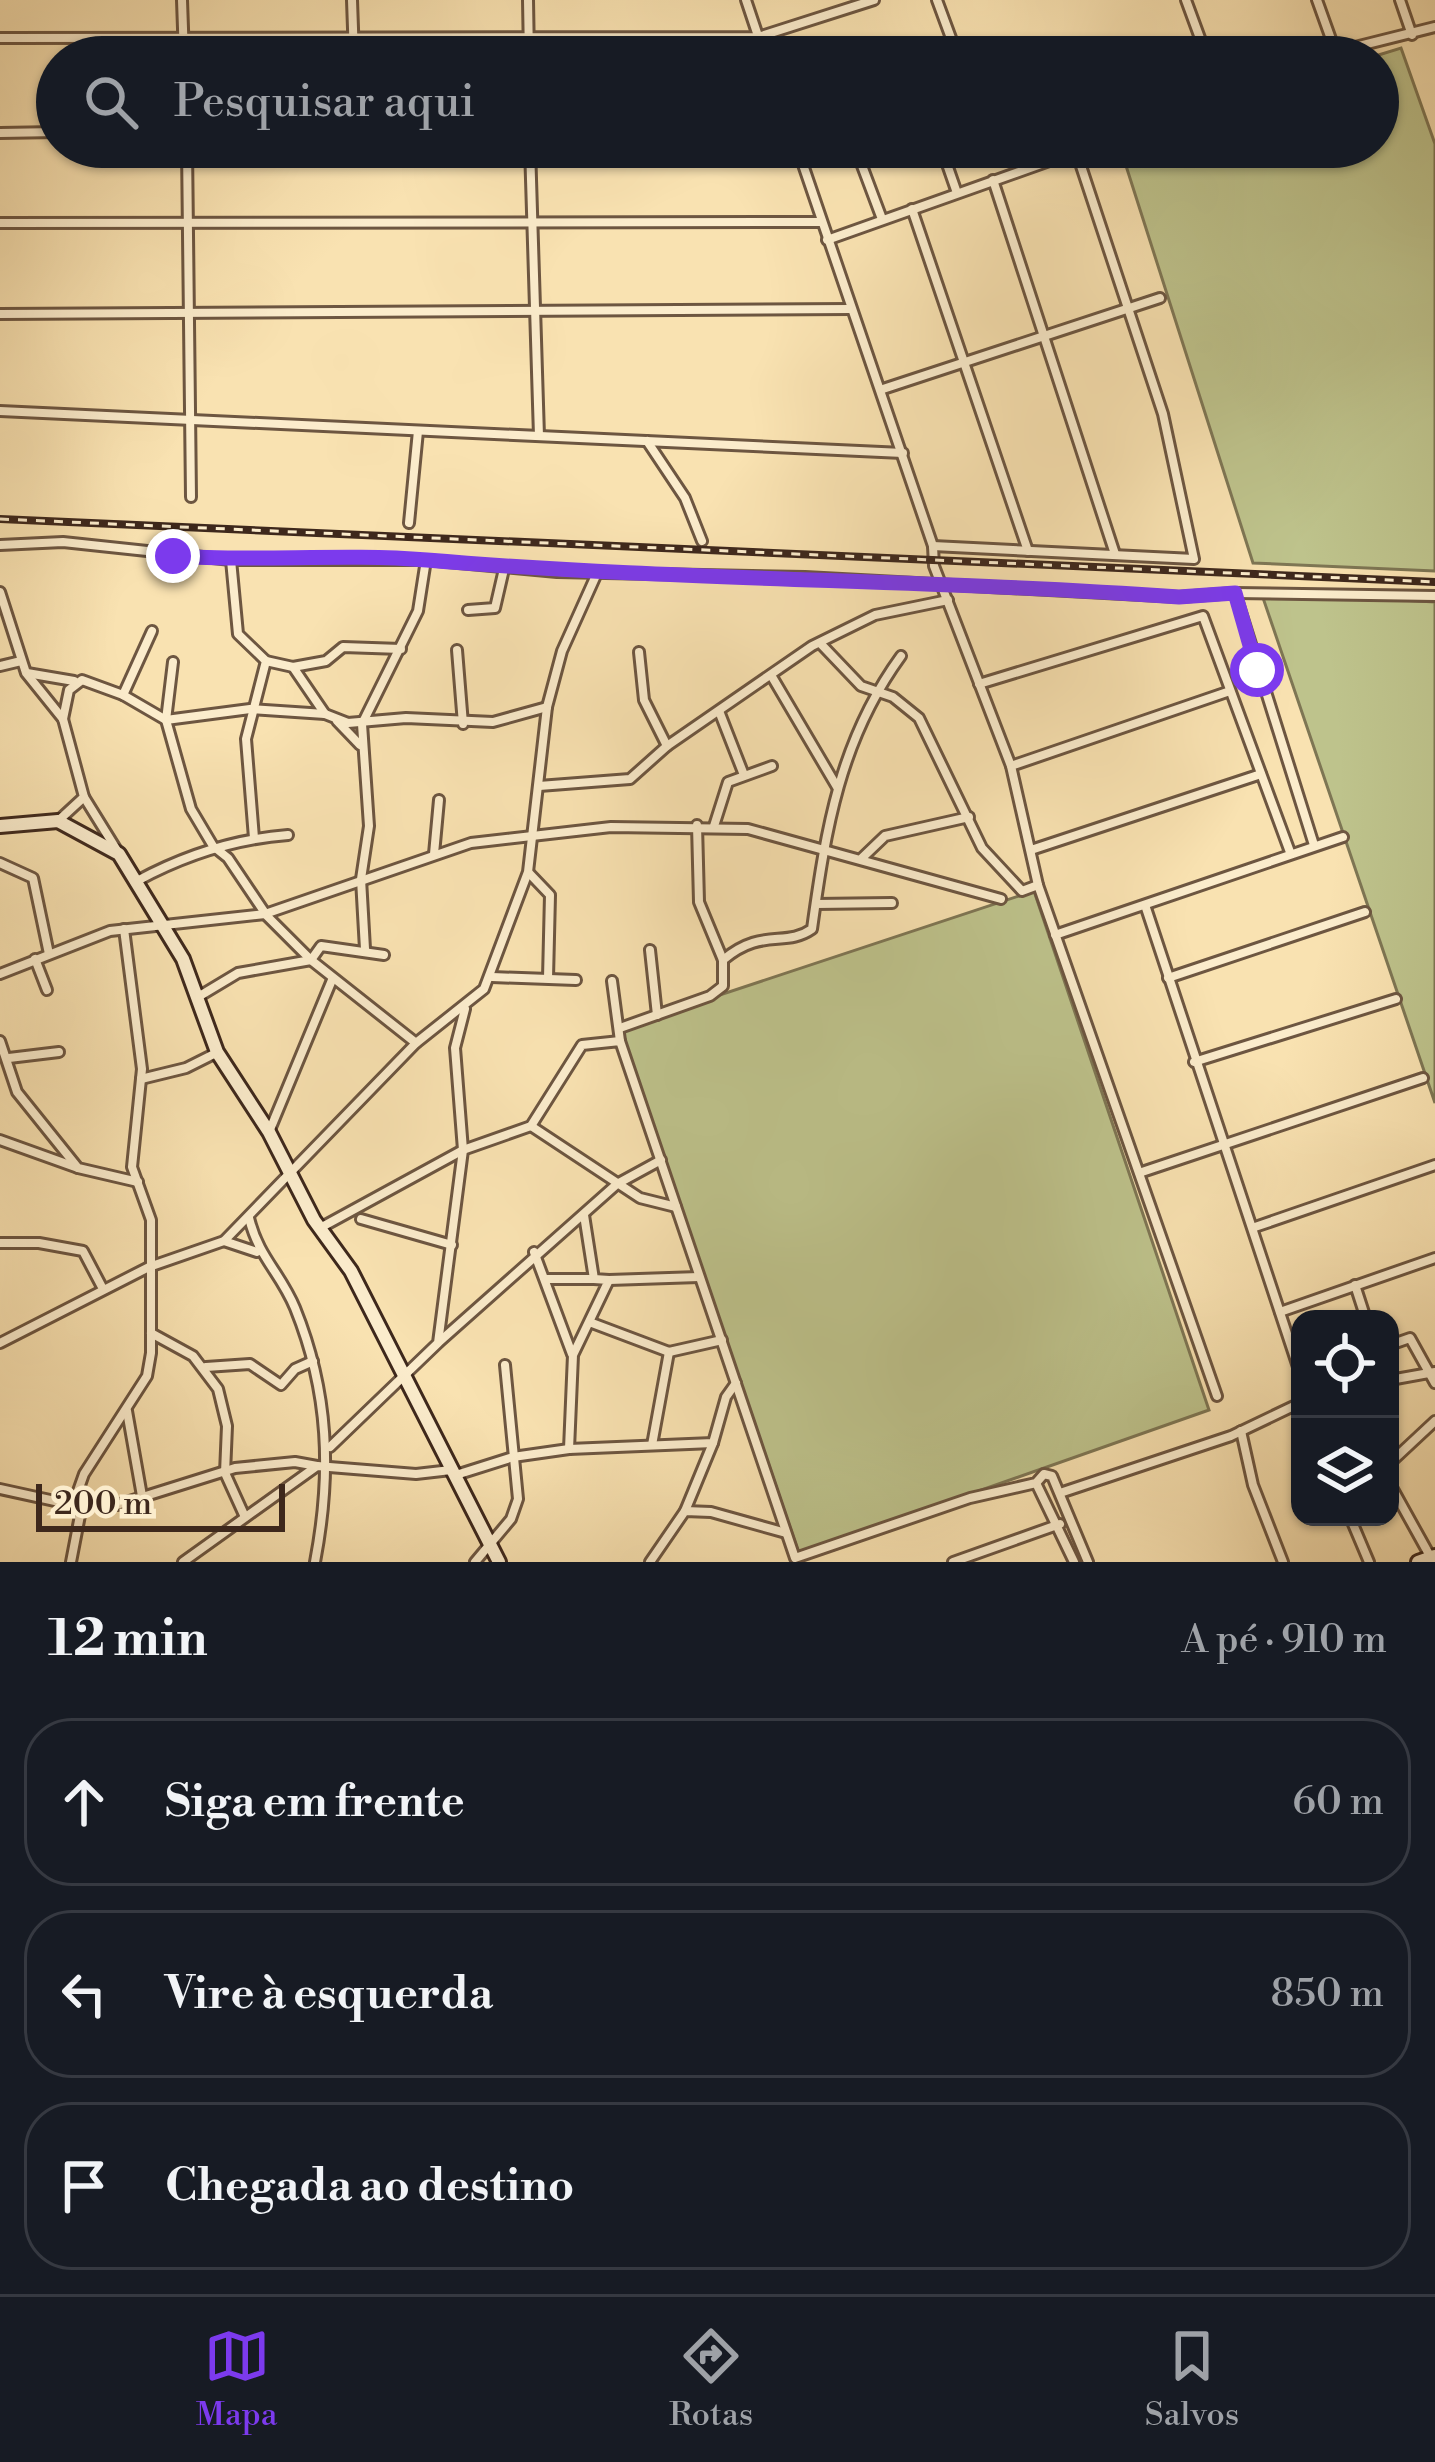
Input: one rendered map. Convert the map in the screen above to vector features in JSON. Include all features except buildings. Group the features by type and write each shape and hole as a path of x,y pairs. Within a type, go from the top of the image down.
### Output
{"street":[{"path":"182,0 183,36"},
{"path":"352,0 354,36"},
{"path":"528,0 529,36"},
{"path":"746,0 758,36"},
{"path":"761,36 874,0"},
{"path":"937,0 950,36"},
{"path":"1186,0 1199,36"},
{"path":"1318,0 1330,36"},
{"path":"1400,0 1412,34"},
{"path":"1399,37 1435,26"},
{"path":"0,38 36,38"},
{"path":"0,133 36,132"},
{"path":"187,168 191,497"},
{"path":"531,168 538,436"},
{"path":"804,168 883,389 933,546 934,566 1011,766 1034,849 1038,885 1217,1396"},
{"path":"862,168 882,219"},
{"path":"948,168 957,193"},
{"path":"827,240 1027,168"},
{"path":"933,546 1195,557 1162,414 1081,168"},
{"path":"993,180 1115,554"},
{"path":"912,209 1028,551"},
{"path":"0,223 820,221"},
{"path":"883,389 1160,298"},
{"path":"0,314 851,309"},
{"path":"0,411 903,453"},
{"path":"409,524 418,431"},
{"path":"647,441 685,498 702,541"},
{"path":"0,545 63,542 231,560 426,560 504,568 944,583 1179,597 1235,593 1435,596"},
{"path":"231,560 238,634 266,661 293,667 326,661 343,647 401,649"},
{"path":"365,949 362,879 369,826 362,724 418,611 426,560"},
{"path":"468,610 495,608 504,568"},
{"path":"1,1344 149,1267 224,1241 416,1043 466,1008 492,977 528,872 547,707 562,651 598,572"},
{"path":"0,592 26,673 63,719 84,797 162,925 198,997 217,1052 269,1132 390,1343 399,1374 500,1562"},
{"path":"1235,593 1314,845"},
{"path":"539,787 630,778 667,746 820,643 875,615 948,600"},
{"path":"979,684 1200,615 1290,852"},
{"path":"123,694 152,631"},
{"path":"820,643 849,676 893,697 919,718 996,866 1002,864 1022,891 1038,885"},
{"path":"457,650 463,724"},
{"path":"639,652 644,700 667,746"},
{"path":"722,960 753,939 808,934 829,849 840,769 875,692 901,656"},
{"path":"0,666 21,661"},
{"path":"254,838 245,772 250,709 266,661"},
{"path":"173,662 166,720 191,809 217,850 265,914 310,960 416,1043"},
{"path":"293,667 326,714 360,745"},
{"path":"26,673 123,694 166,720 250,709 326,714"},
{"path":"771,675 837,788"},
{"path":"63,719 74,681"},
{"path":"1011,766 1230,691"},
{"path":"336,720 362,724 406,718 463,724 493,722 547,707"},
{"path":"719,711 744,775"},
{"path":"713,826 728,782 772,766"},
{"path":"1034,849 1261,774"},
{"path":"58,821 84,797"},
{"path":"434,854 439,800"},
{"path":"862,859 885,836 969,817"},
{"path":"0,826 58,821 119,854"},
{"path":"0,974 124,929 265,914 434,854 652,824 713,826 829,849 1000,899"},
{"path":"620,1028 718,992 722,960 699,902 697,825"},
{"path":"137,881 254,838 289,835"},
{"path":"1055,935 1342,837"},
{"path":"0,863 33,878 49,954"},
{"path":"528,872 550,895 548,978"},
{"path":"815,904 892,903"},
{"path":"1144,905 1291,1345"},
{"path":"1168,978 1365,912"},
{"path":"71,1562 84,1474 147,1376 151,1333 151,1220 138,1182 132,1138 141,1079 124,929"},
{"path":"198,997 238,973 310,960 321,946 384,955"},
{"path":"650,950 657,1015"},
{"path":"35,958 47,990"},
{"path":"492,977 576,980"},
{"path":"269,1132 332,980"},
{"path":"612,981 620,1041 795,1558 970,1498 1036,1483 1044,1474 1052,1476 1088,1562"},
{"path":"1194,1062 1396,999"},
{"path":"437,1342 464,1150 454,1048 466,1008"},
{"path":"0,1041 17,1092 78,1168"},
{"path":"320,1228 464,1150 531,1126 582,1045 620,1041"},
{"path":"9,1058 58,1052"},
{"path":"141,1079 186,1068 217,1052"},
{"path":"1142,1172 1424,1078"},
{"path":"531,1126 647,1201 676,1207"},
{"path":"0,1140 78,1168 138,1182"},
{"path":"315,1562 322,1465 330,1447 399,1374 534,1252 617,1184 662,1160"},
{"path":"1254,1227 1435,1165"},
{"path":"584,1214 594,1279"},
{"path":"248,1217 258,1253 293,1304 313,1361 330,1447"},
{"path":"361,1219 452,1245"},
{"path":"224,1241 258,1253"},
{"path":"0,1243 39,1243 82,1252 103,1289"},
{"path":"534,1252 572,1355 569,1449"},
{"path":"1280,1312 1434,1261"},
{"path":"546,1279 699,1277"},
{"path":"572,1355 592,1323 609,1280"},
{"path":"1355,1285 1363,1310"},
{"path":"592,1323 669,1352 723,1340"},
{"path":"151,1333 206,1367 250,1364 281,1385 295,1369 313,1361"},
{"path":"1399,1342 1410,1338 1435,1383"},
{"path":"652,1445 669,1352"},
{"path":"475,1562 511,1519 518,1499 505,1365"},
{"path":"206,1367 227,1426 226,1473 245,1517"},
{"path":"1399,1378 1431,1372"},
{"path":"650,1562 686,1510 726,1397 737,1382"},
{"path":"1060,1493 1241,1431 1291,1407"},
{"path":"126,1409 142,1497"},
{"path":"1399,1455 1435,1421"},
{"path":"1241,1431 1252,1485 1283,1562"},
{"path":"0,1489 78,1504 117,1505 187,1479 295,1462 416,1474 454,1473 513,1457 569,1449 713,1443"},
{"path":"183,1562 322,1465"},
{"path":"1036,1483 1060,1524 1074,1562"},
{"path":"1399,1502 1428,1559"},
{"path":"686,1510 711,1511 787,1534"},
{"path":"953,1562 1060,1524"},
{"path":"1354,1526 1370,1562"}],"green space":[{"path":"1399,49 1435,144 1435,571 1253,563 1127,168 1399,168"},
{"path":"1261,592 1435,602 1435,1103"},
{"path":"1034,891 1209,1410 799,1554 620,1028"}],"railway":[{"path":"0,519 1435,582"}],"route":[{"path":"173,556 426,560 524,571 781,576 1179,597 1235,593 1257,670"}]}
